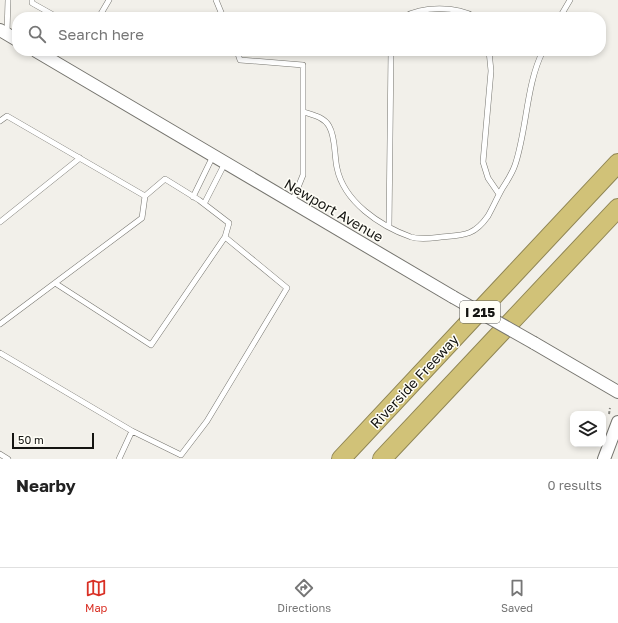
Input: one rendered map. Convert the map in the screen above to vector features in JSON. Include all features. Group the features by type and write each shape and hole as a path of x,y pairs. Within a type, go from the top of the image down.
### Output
{"highway":[{"name":"Riverside Freeway","path":"341,459 618,163"},
{"name":"I 215","path":"382,459 618,208"}],"street":[{"name":"Newport Avenue","path":"44,56 292,203 618,392"},
{"path":"604,459 618,422"}],"lane":[{"path":"8,0 8,34"},
{"path":"32,0 32,3 48,12"},
{"path":"102,12 109,0"},
{"path":"216,0 221,12"},
{"path":"563,12 570,0"},
{"path":"419,12 453,10 465,12"},
{"path":"239,56 240,60 303,65 304,112 302,175 292,203"},
{"path":"389,226 391,56"},
{"path":"490,56 491,71 483,162 488,178 499,194"},
{"path":"304,112 320,117 330,128 337,168 347,191 363,210 389,226 412,237 423,238 470,234 477,229 487,216 515,165 534,79 541,56"},
{"path":"0,121 7,116 145,196"},
{"path":"193,197 213,156"},
{"path":"0,222 80,158"},
{"path":"204,204 225,163"},
{"path":"0,324 142,218 145,196 164,179 204,204 229,223 225,237 151,345 55,283"},
{"path":"0,353 132,431 181,455 206,420 287,288 225,237"},
{"path":"119,459 132,431"},
{"path":"0,454 8,459"}]}
